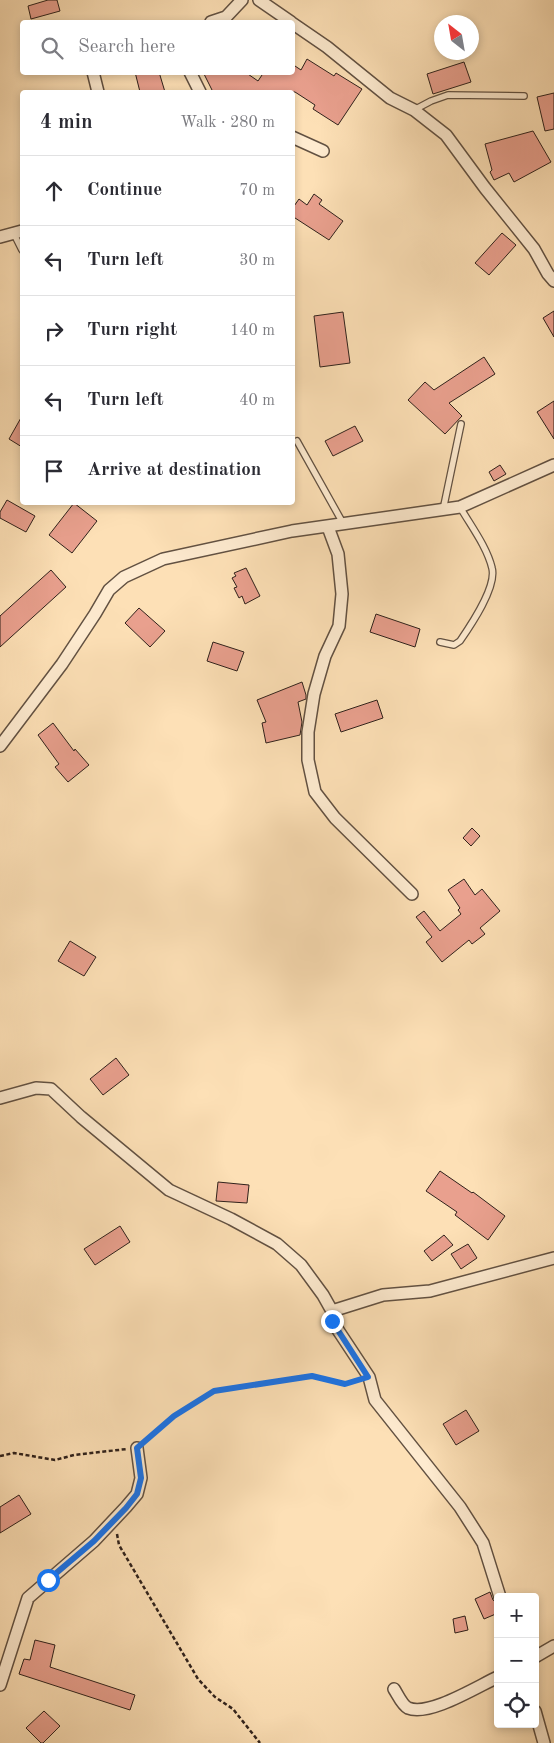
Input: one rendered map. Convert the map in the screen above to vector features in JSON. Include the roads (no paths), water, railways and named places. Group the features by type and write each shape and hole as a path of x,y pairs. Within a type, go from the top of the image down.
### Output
{"street":[{"path":"217,20 226,17 242,0"},
{"path":"259,0 288,20"},
{"path":"295,25 327,47 390,98 414,110 446,135 485,188 534,249 548,274 554,280"},
{"path":"94,75 98,90"},
{"path":"192,75 199,90"},
{"path":"295,138 323,151"},
{"path":"0,237 18,232"},
{"path":"0,746 62,664 109,590 124,577 164,559 292,531 460,507 554,464"},
{"path":"328,527 338,554 342,594 339,626 325,656 314,694 308,732 308,760 313,784 315,792 335,818 412,894"},
{"path":"0,1098 36,1088 51,1089 80,1117 169,1190 231,1219 277,1244 301,1264 323,1295 332,1311 332,1321 368,1377 375,1400 460,1507 483,1543 499,1593"},
{"path":"332,1311 383,1295 430,1291 554,1258"},
{"path":"0,1685 28,1598 94,1541 137,1494 141,1478 137,1448"},
{"path":"539,1655 554,1646"},
{"path":"394,1689 404,1706 410,1709 424,1708 442,1705 494,1678"},
{"path":"539,1725 544,1743"}],"lane":[{"path":"414,110 448,95 524,96"},
{"path":"443,510 461,424"},
{"path":"297,440 344,525"},
{"path":"440,642 454,645 460,641 488,594 493,570 486,553 460,507"}]}
